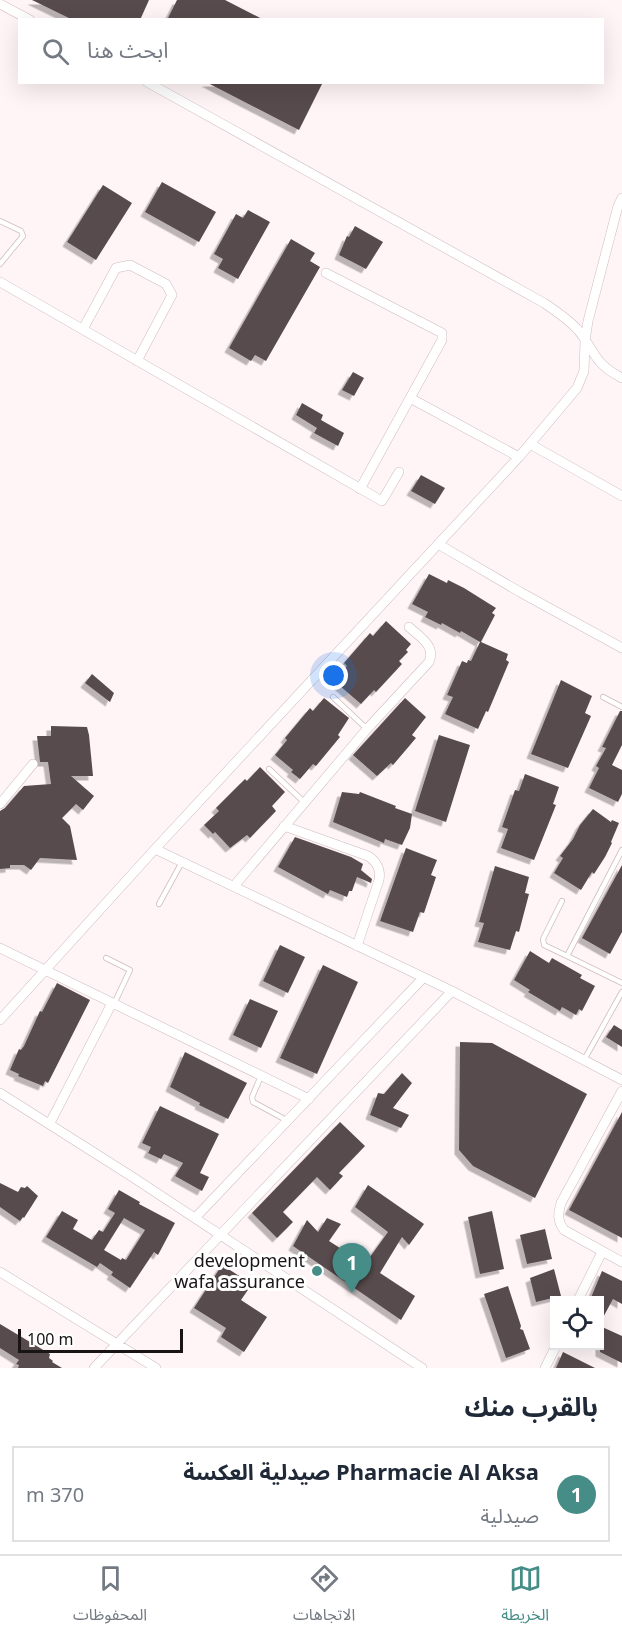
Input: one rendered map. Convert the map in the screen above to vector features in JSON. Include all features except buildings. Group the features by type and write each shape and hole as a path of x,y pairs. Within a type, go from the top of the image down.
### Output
{"street":[{"path":"0,4 26,18"},
{"path":"151,84 544,303 561,314 578,330 596,359 622,378"},
{"path":"0,1020 155,849 519,458 577,388 584,371 585,341 618,206 622,198"},
{"path":"82,329 116,268 130,265 165,284 172,295 137,361"},
{"path":"326,273 442,333 442,340 360,489"},
{"path":"0,282 382,501 399,472"},
{"path":"410,398 519,458"},
{"path":"530,444 622,496"},
{"path":"438,544 622,648"},
{"path":"234,886 430,658 430,647 410,627"},
{"path":"0,804 33,764"},
{"path":"284,826 368,856 376,863 380,873 379,880 357,946"},
{"path":"155,849 452,991 622,1080"},
{"path":"0,948 309,1099"},
{"path":"195,1218 423,978"},
{"path":"94,1368 452,991"},
{"path":"51,1123 113,1003"},
{"path":"622,1091 561,1203 558,1216 558,1221 564,1230 622,1262"},
{"path":"0,1093 51,1123 422,1368"},
{"path":"580,1296 602,1252"},
{"path":"0,1272 156,1368"},
{"path":"545,1368 554,1350"}],"lane":[{"path":"0,221 21,231 23,236 0,264"},
{"path":"333,697 367,729"},
{"path":"603,697 622,707"},
{"path":"269,769 304,802"},
{"path":"567,956 622,850"},
{"path":"159,904 182,862"},
{"path":"562,901 543,939 544,945 622,983"},
{"path":"106,958 130,970 113,1003"},
{"path":"584,1060 622,992"},
{"path":"261,1076 252,1097 253,1102 288,1121"}],"place":[{"name":"development wafa assurance","path":"317,1271"},
{"name":"Pharmacie Al Aksa صيدلية العكسة","path":"352,1293"}]}
